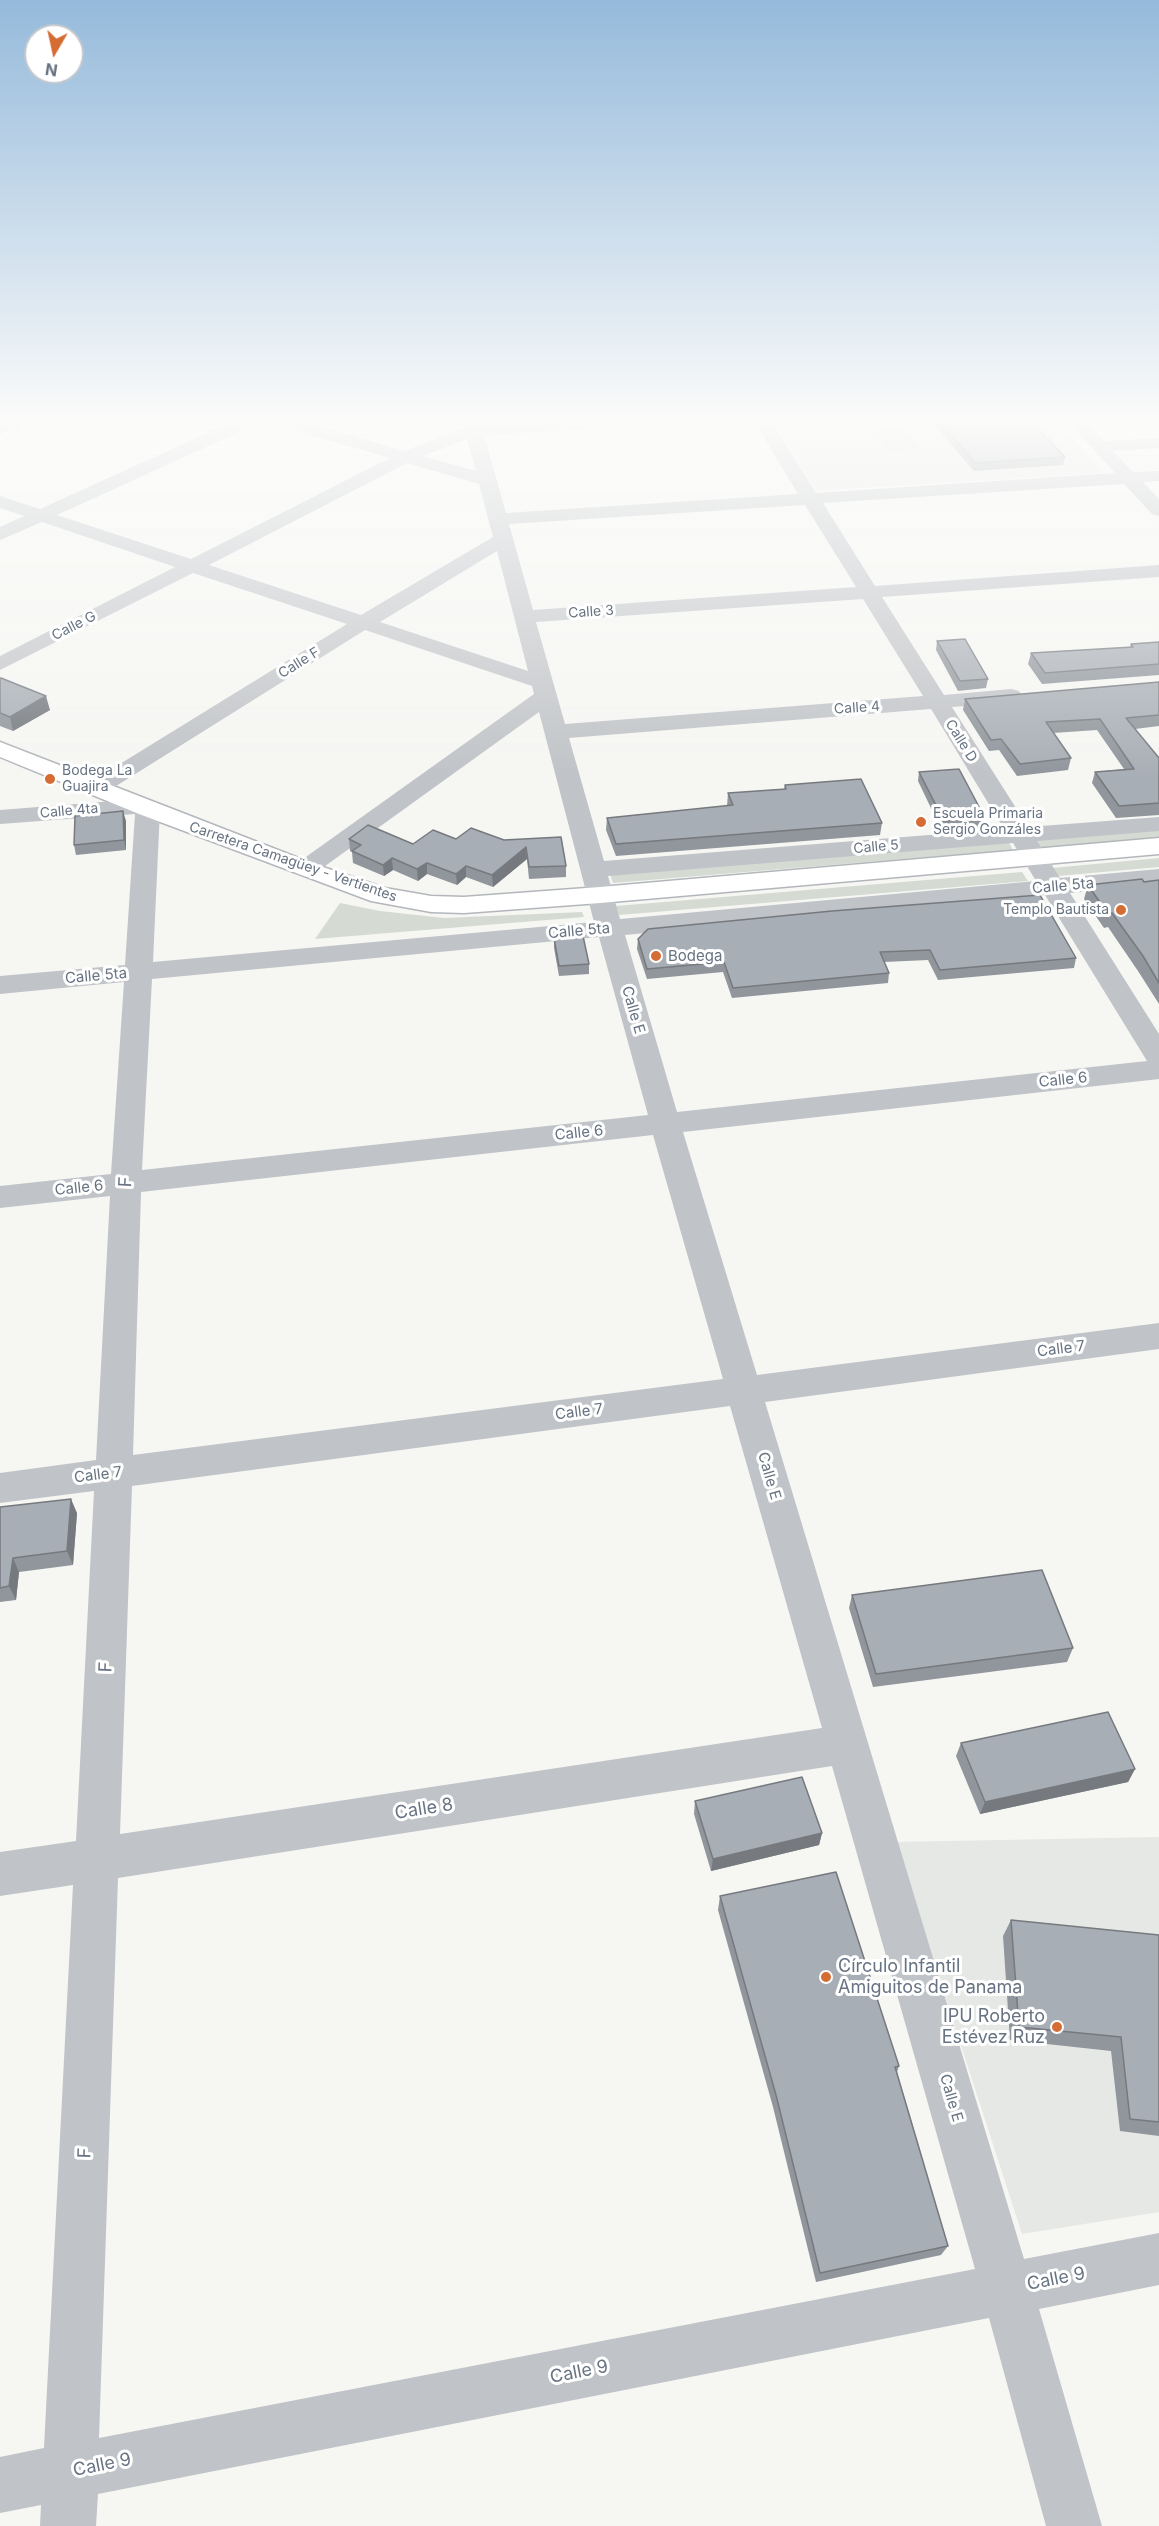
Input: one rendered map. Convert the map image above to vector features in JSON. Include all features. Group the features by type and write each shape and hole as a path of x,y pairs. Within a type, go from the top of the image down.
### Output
{"main road":[{"name":"Carretera Camagüey - Vertientes","path":"0,749 143,807 380,895 431,904 464,905 601,898"},
{"name":"Calle 5","path":"601,898 1159,846"}],"street":[{"path":"119,542 363,623 543,689"},
{"name":"Calle G","path":"0,664 238,542"},
{"name":"Calle F","path":"96,788 499,542"},
{"name":"Calle E","path":"503,542 665,1123 1007,2288 1074,2526"},
{"name":"Calle D","path":"838,542 1159,1058"},
{"name":"Calle 3","path":"525,617 1159,571"},
{"path":"305,869 543,689"},
{"name":"Calle 4","path":"555,732 1030,694"},
{"name":"Calle 4ta","path":"0,817 143,807"},
{"name":"F","path":"68,2526 126,1183 138,972 143,807"},
{"name":"Calle 5","path":"601,898 1019,835 1159,824"},
{"name":"Calle 5ta","path":"0,985 138,972 601,898 1052,887 1159,877"},
{"name":"Calle 6","path":"0,1197 1159,1069"},
{"name":"Calle 7","path":"0,1488 1159,1336"},
{"name":"Calle 8","path":"0,1874 847,1744"},
{"name":"Calle 9","path":"0,2485 1159,2259"}],"shaded area":[{"path":"1159,830 1159,839 1039,849 1034,840"},
{"path":"1008,841 1013,850 613,883 610,874"},
{"path":"1159,858 1159,867 1058,876 1052,868"},
{"path":"1022,872 1028,881 619,915 616,906"},
{"path":"340,903 380,911 444,918 582,912 584,917 315,939"},
{"name":"IPU Roberto Estévez Ruz","path":"1159,1837 1159,2212 1022,2234 895,1842"}],"building":[{"path":"965,639 988,679 960,681 937,641"},
{"path":"1159,642 1159,664 1045,673 1031,653 1133,647 1131,644"},
{"path":"0,678 46,696 10,717 0,713"},
{"path":"1159,682 1159,715 1126,718 1159,758 1159,803 1119,806 1095,772 1134,769 1100,719 1046,722 1071,758 1020,764 1001,739 991,740 965,699"},
{"path":"959,769 985,818 944,821 919,772"},
{"path":"861,779 882,823 616,844 607,818 733,805 728,793 786,789 785,785"},
{"path":"123,811 124,840 74,845 75,816"},
{"path":"368,825 413,844 433,830 456,839 471,828 504,840 561,837 566,866 529,867 526,847 492,875 466,866 456,874 427,863 417,869 392,858 383,865 352,851 361,845 349,839"},
{"path":"1142,879 1144,882 1159,880 1159,983 1112,913 1108,914 1088,885"},
{"path":"1040,895 1076,958 940,970 930,950 880,952 889,973 733,988 724,962 647,969 638,939 648,929 832,911"},
{"path":"583,936 589,964 559,966 554,938"},
{"path":"71,1499 67,1551 13,1558 9,1586 0,1588 0,1507"},
{"path":"1042,1570 1073,1648 876,1674 852,1595"},
{"path":"1108,1712 1135,1769 985,1802 961,1743"},
{"path":"802,1777 822,1833 713,1859 695,1801"},
{"path":"836,1872 899,2066 895,2067 948,2246 820,2273 776,2095 720,1896"},
{"path":"1011,1920 1159,1935 1159,2122 1130,2119 1121,2037 1019,2027"}],"place":[{"name":"Bodega La Guajira","path":"50,779"},
{"name":"Escuela Primaria Sergio Gonzáles","path":"921,822"},
{"name":"Templo Bautista","path":"1121,910"},
{"name":"Bodega","path":"656,956"},
{"name":"Círculo Infantil Amiguitos de Panama","path":"826,1977"},
{"name":"IPU Roberto Estévez Ruz","path":"1057,2027"}]}
